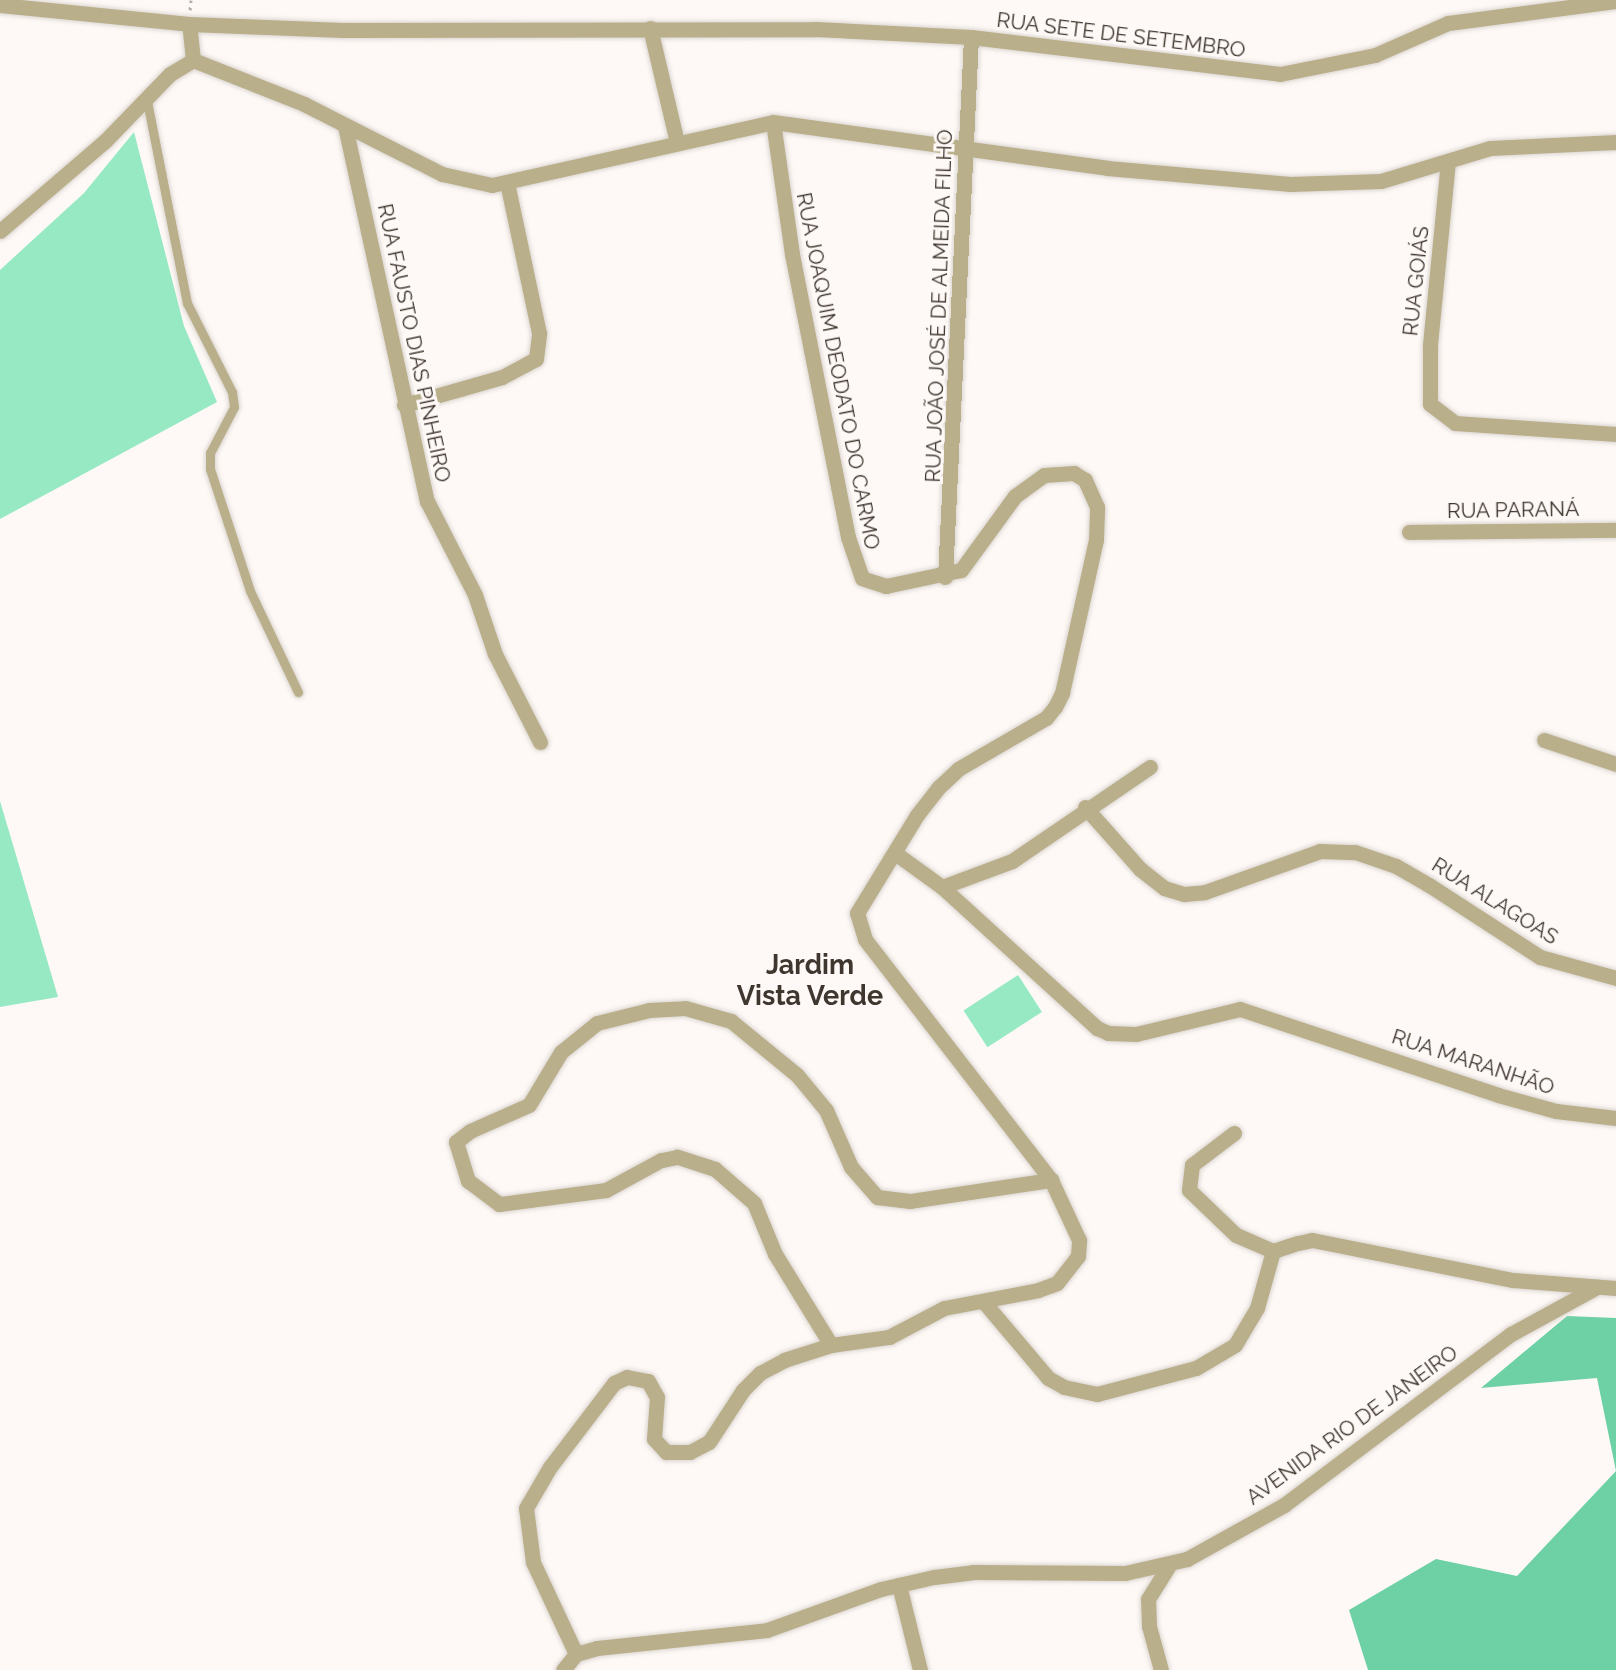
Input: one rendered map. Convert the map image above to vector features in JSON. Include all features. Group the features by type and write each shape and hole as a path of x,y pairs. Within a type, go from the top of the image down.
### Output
{"street":[{"name":"RUA SETE DE SETEMBRO","path":"0,5 189,24 485,32 650,28 815,28 971,37 1280,74 1375,55 1448,23 1616,1"},
{"path":"189,24 193,60"},
{"path":"650,28 677,142"},
{"name":"RUA JOÃO JOSÉ DE ALMEIDA FILHO","path":"945,577 971,37"},
{"path":"0,231 105,141 146,96 193,60"},
{"path":"193,60 345,126 442,174 475,183 507,183 677,142 773,122 1107,168 1290,184 1381,180 1490,148 1616,142"},
{"name":"RUA JOAQUIM DEODATO DO CARMO","path":"773,122 778,182 855,566 862,578 886,586 945,577"},
{"name":"RUA FAUSTO DIAS PINHEIRO","path":"345,126 404,405 427,501 476,595 495,654 540,742"},
{"name":"RUA GOIÁS","path":"1448,161 1430,346 1430,405 1455,423 1616,434"},
{"path":"404,405 502,377 536,359 539,333 507,183"},
{"path":"563,1670 576,1654 533,1562 526,1508 550,1467 614,1383 627,1377 648,1381 657,1397 654,1439 666,1452 690,1452 709,1442 759,1373 831,1345 889,1337 944,1308 1038,1290 1071,1270 1079,1240 1051,1180 948,1052 857,923 860,902 939,787 958,769 1046,717 1062,693 1096,540 1097,507 1085,480 1058,471 1026,486 970,562 945,577"},
{"name":"RUA PARANÁ","path":"1409,532 1616,530"},
{"path":"1544,740 1616,764"},
{"path":"942,887 1012,861 1085,807 1150,767"},
{"name":"RUA ALAGOAS","path":"1085,807 1150,879 1184,894 1223,888 1320,851 1354,852 1413,876 1540,957 1616,978"},
{"name":"RUA MARANHÃO","path":"895,852 942,887 1097,1028 1108,1033 1136,1034 1240,1009 1321,1034 1498,1095 1557,1111 1616,1118"},
{"path":"831,1345 775,1254 753,1203 715,1168 677,1157 661,1160 606,1191 499,1204 468,1181 456,1142 470,1131 529,1105 561,1052 597,1023 649,1010 685,1008 731,1021 805,1082 826,1110 851,1167 877,1197 910,1201 1051,1180"},
{"path":"1234,1133 1192,1165 1189,1190 1236,1235 1273,1251 1312,1240 1513,1280 1616,1288"},
{"path":"983,1301 1048,1378 1080,1391 1118,1392 1196,1368 1234,1345 1257,1308 1273,1251"},
{"name":"AVENIDA RIO DE JANEIRO","path":"576,1654 612,1645 767,1630 898,1585 974,1572 1125,1574 1169,1564 1235,1535 1284,1505 1511,1334 1597,1287"},
{"path":"1161,1670 1149,1626 1148,1599 1169,1564"},
{"path":"898,1585 920,1670"}],"lane":[{"path":"146,96 187,303 232,392 234,407 210,453 210,469 250,591 298,692"}],"green space":[{"path":"134,132 184,326 217,402 0,519 0,270 84,193"},
{"path":"0,801 58,997 0,1007"},
{"path":"1018,975 1042,1012 987,1047 963,1010"},
{"path":"1567,1316 1616,1318 1616,1471 1597,1378 1481,1388"},
{"path":"1616,1471 1616,1670 1368,1670 1349,1610 1436,1559 1517,1576"}],"district":[{"name":"Jardim Vista Verde","path":"810,980"}]}
